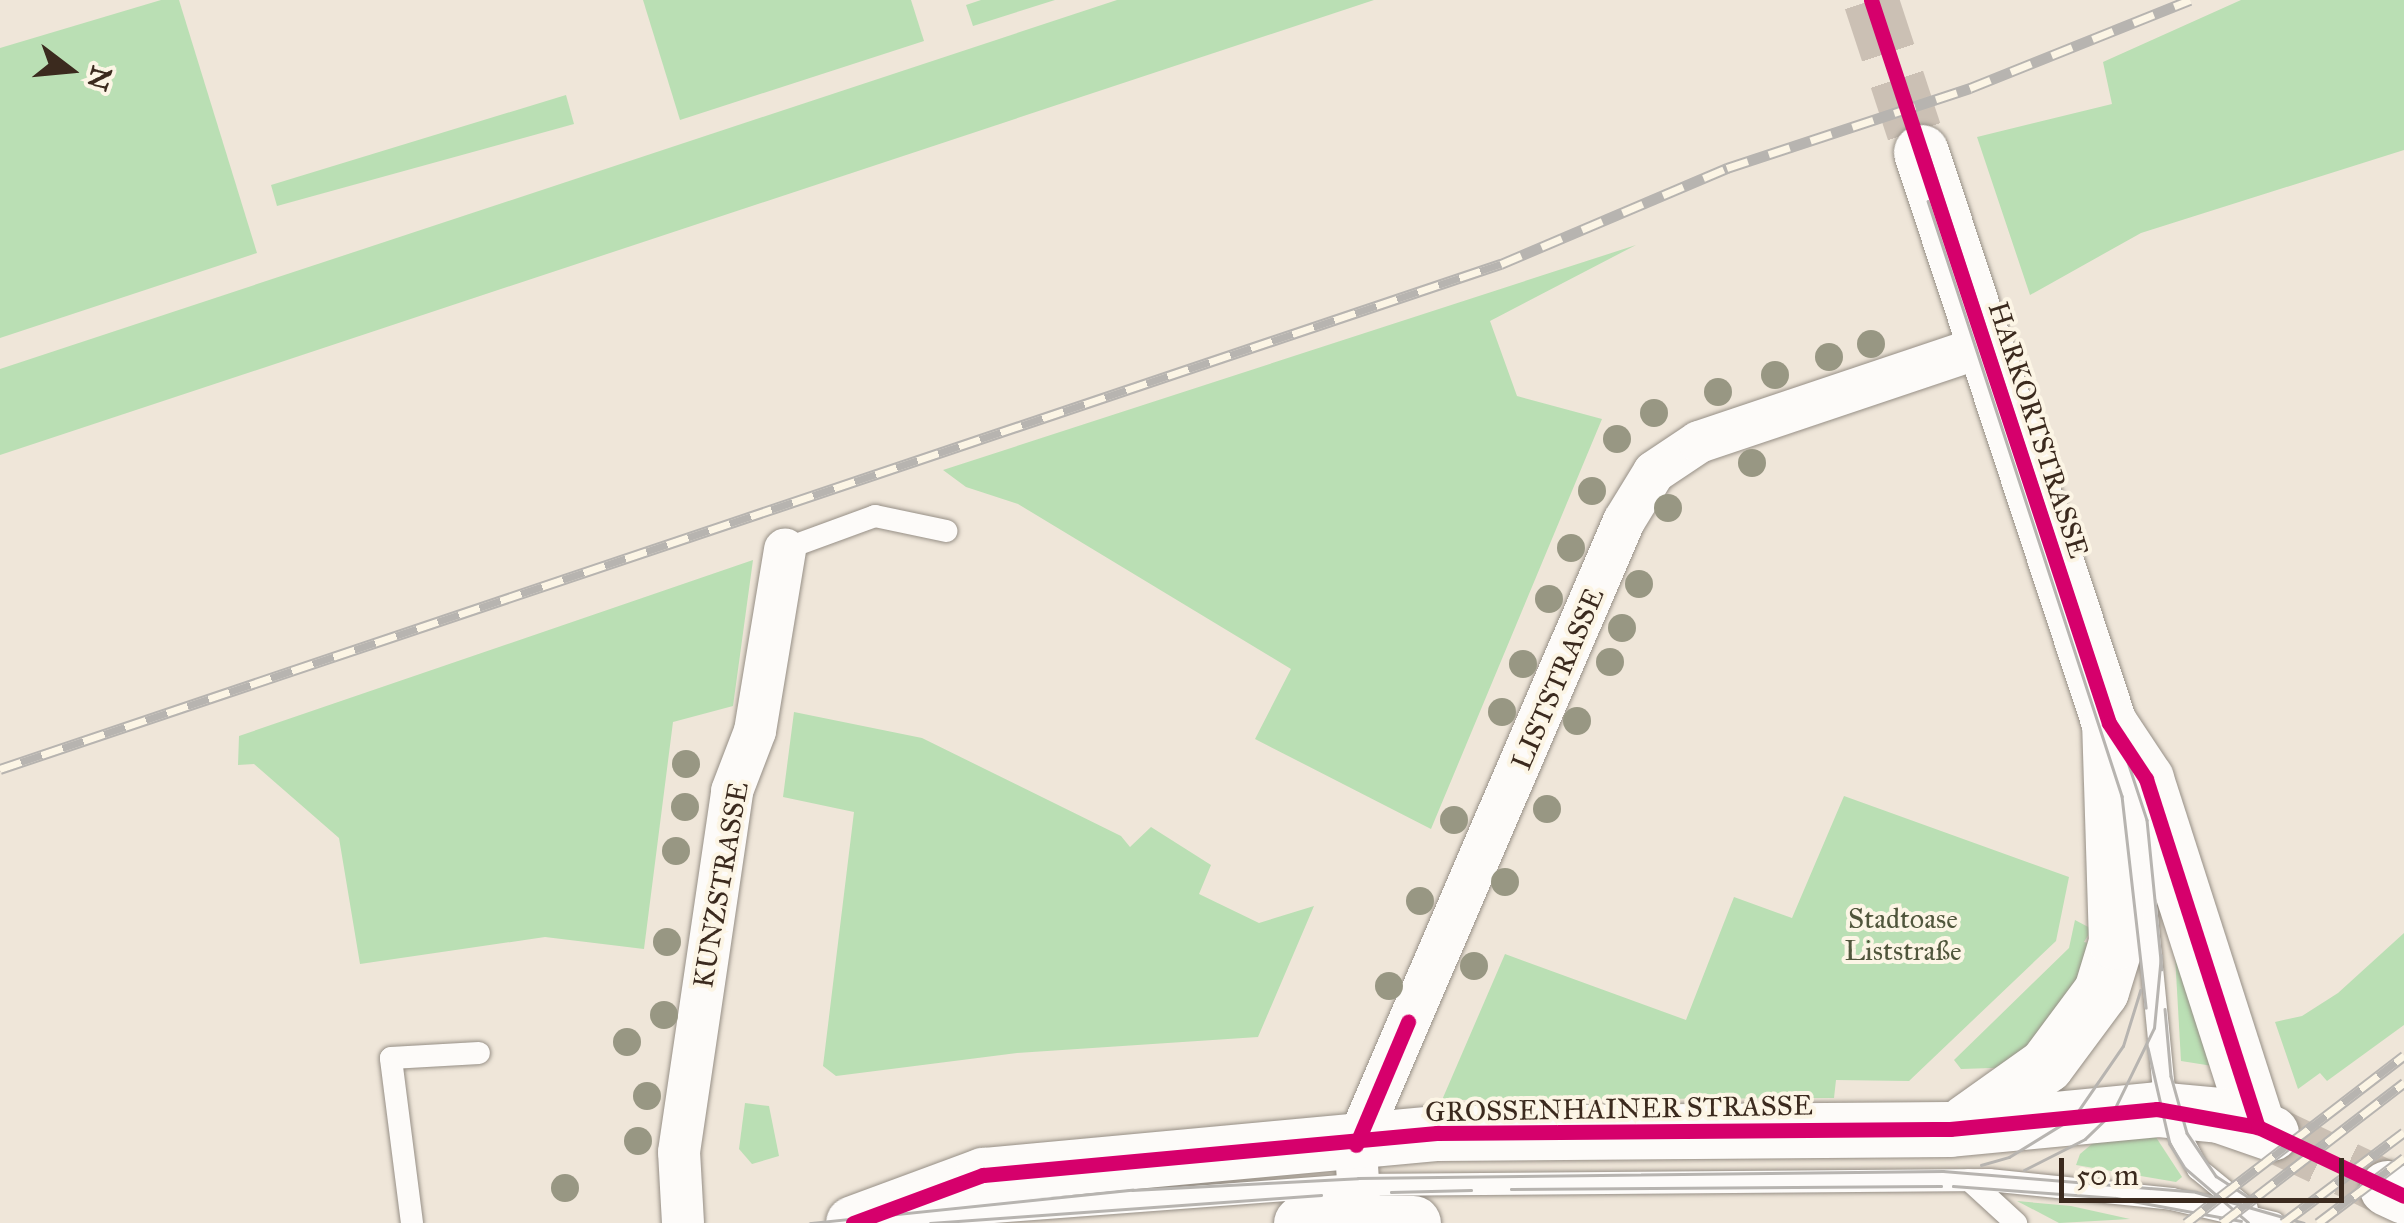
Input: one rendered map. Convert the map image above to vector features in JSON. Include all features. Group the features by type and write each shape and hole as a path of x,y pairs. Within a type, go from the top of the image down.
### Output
{"street":[{"name":"HARKORTSTRASSE","path":"1920,152 2109,723"},
{"name":"LISTSTRASSE","path":"1372,1193 1624,521 1654,472 1699,442 1984,346"},
{"name":"KUNZSTRASSE","path":"683,1223 679,1152 732,790 755,731 785,549"},
{"path":"1950,1129 1986,1113 2046,1066 2101,991 2116,942 2109,723"},
{"name":"GROSSENHAINER STRASSE","path":"1301,1223 1372,1193 1469,1132 1950,1129 2166,1110 2264,1130 2146,779 2109,723"},
{"name":"GROSSENHAINER STRASSE","path":"852,1223 983,1176 1372,1193"}],"lane":[{"path":"785,549 874,516 946,531"},
{"name":"HARKORTSTRASSE","path":"2109,723 2138,828 2166,1110 2198,1168 2268,1221"},
{"path":"412,1223 391,1058 480,1052"},
{"name":"GROSSENHAINER STRASSE","path":"873,1223 1372,1193 1968,1180 2172,1199 2268,1221"},
{"path":"1968,1180 2016,1223"}],"green space":[{"path":"161,0 179,0 257,253 0,338 0,48"},
{"path":"643,0 911,0 924,41 680,120"},
{"path":"981,0 1055,0 973,26 966,5"},
{"path":"1117,0 1374,0 0,455 0,369"},
{"path":"2241,0 2404,0 2404,150 2141,233 2030,295 1977,137 2112,104 2103,62"},
{"path":"566,95 574,124 277,206 271,185"},
{"path":"1636,245 1490,321 1517,396 1602,419 1431,829 1255,739 1291,669 1018,504 966,487 943,470"},
{"path":"753,560 733,706 673,722 644,949 545,937 360,964 339,838 254,764 238,765 239,736"},
{"path":"794,712 922,738 1121,836 1130,847 1151,827 1211,865 1199,894 1259,923 1314,906 1258,1037 1017,1053 836,1076 823,1066 854,812 783,797"},
{"name":"Stadtoase Liststraße","path":"1844,796 2069,877 2056,941 1909,1081 1836,1080 1834,1098 1442,1100 1505,954 1686,1020 1734,897 1792,918"},
{"path":"2075,920 2092,929 2084,942 2102,946 2023,1067 1961,1069 1954,1060 2069,948"},
{"path":"2404,933 2404,1025 2327,1081 2320,1073 2298,1089 2275,1022 2302,1016 2338,993"},
{"path":"2174,937 2219,1067 2181,1061"},
{"path":"745,1103 769,1106 779,1156 752,1164 739,1149"},
{"path":"2118,1122 2146,1122 2182,1177 2176,1182 2076,1165 2080,1154"},
{"path":"2017,1201 2071,1206 2130,1219 2059,1223"}],"tunnel":[{"path":"1871,0 1921,152"},
{"path":"2271,1133 2387,1188"}],"tram line":[{"path":"1927,150 2147,820 2162,969"},
{"path":"1928,201 2122,796 2146,1008"},
{"path":"2024,1170 2085,1139 2113,1112 2154,1028 2161,955"},
{"path":"1981,1165 2009,1157 2074,1117 2123,1046 2140,991"},
{"path":"2165,1009 2171,1076 2187,1133 2216,1176 2250,1198"},
{"path":"2148,1048 2170,1144 2185,1168 2248,1222"},
{"path":"810,1223 1132,1190 1358,1178 1943,1171 2196,1192 2304,1223"},
{"path":"1511,1189 1941,1186"},
{"path":"1953,1186 2116,1198 2241,1221"},
{"path":"1391,1192 1471,1190"},
{"path":"930,1223 1321,1195"}],"railway":[{"path":"0,769 1501,264 1727,168 1970,88 2190,0"},
{"path":"2186,1223 2404,1056"},
{"path":"2222,1223 2404,1083"},
{"path":"2283,1223 2404,1132"},
{"path":"2318,1223 2404,1158"}],"cycle path":[{"path":"1871,0 2109,723 2146,779 2258,1127"},
{"path":"1356,1145 1408,1022"},
{"path":"853,1223 983,1175 1437,1133 1950,1129 2157,1109 2258,1127 2404,1196"}]}
